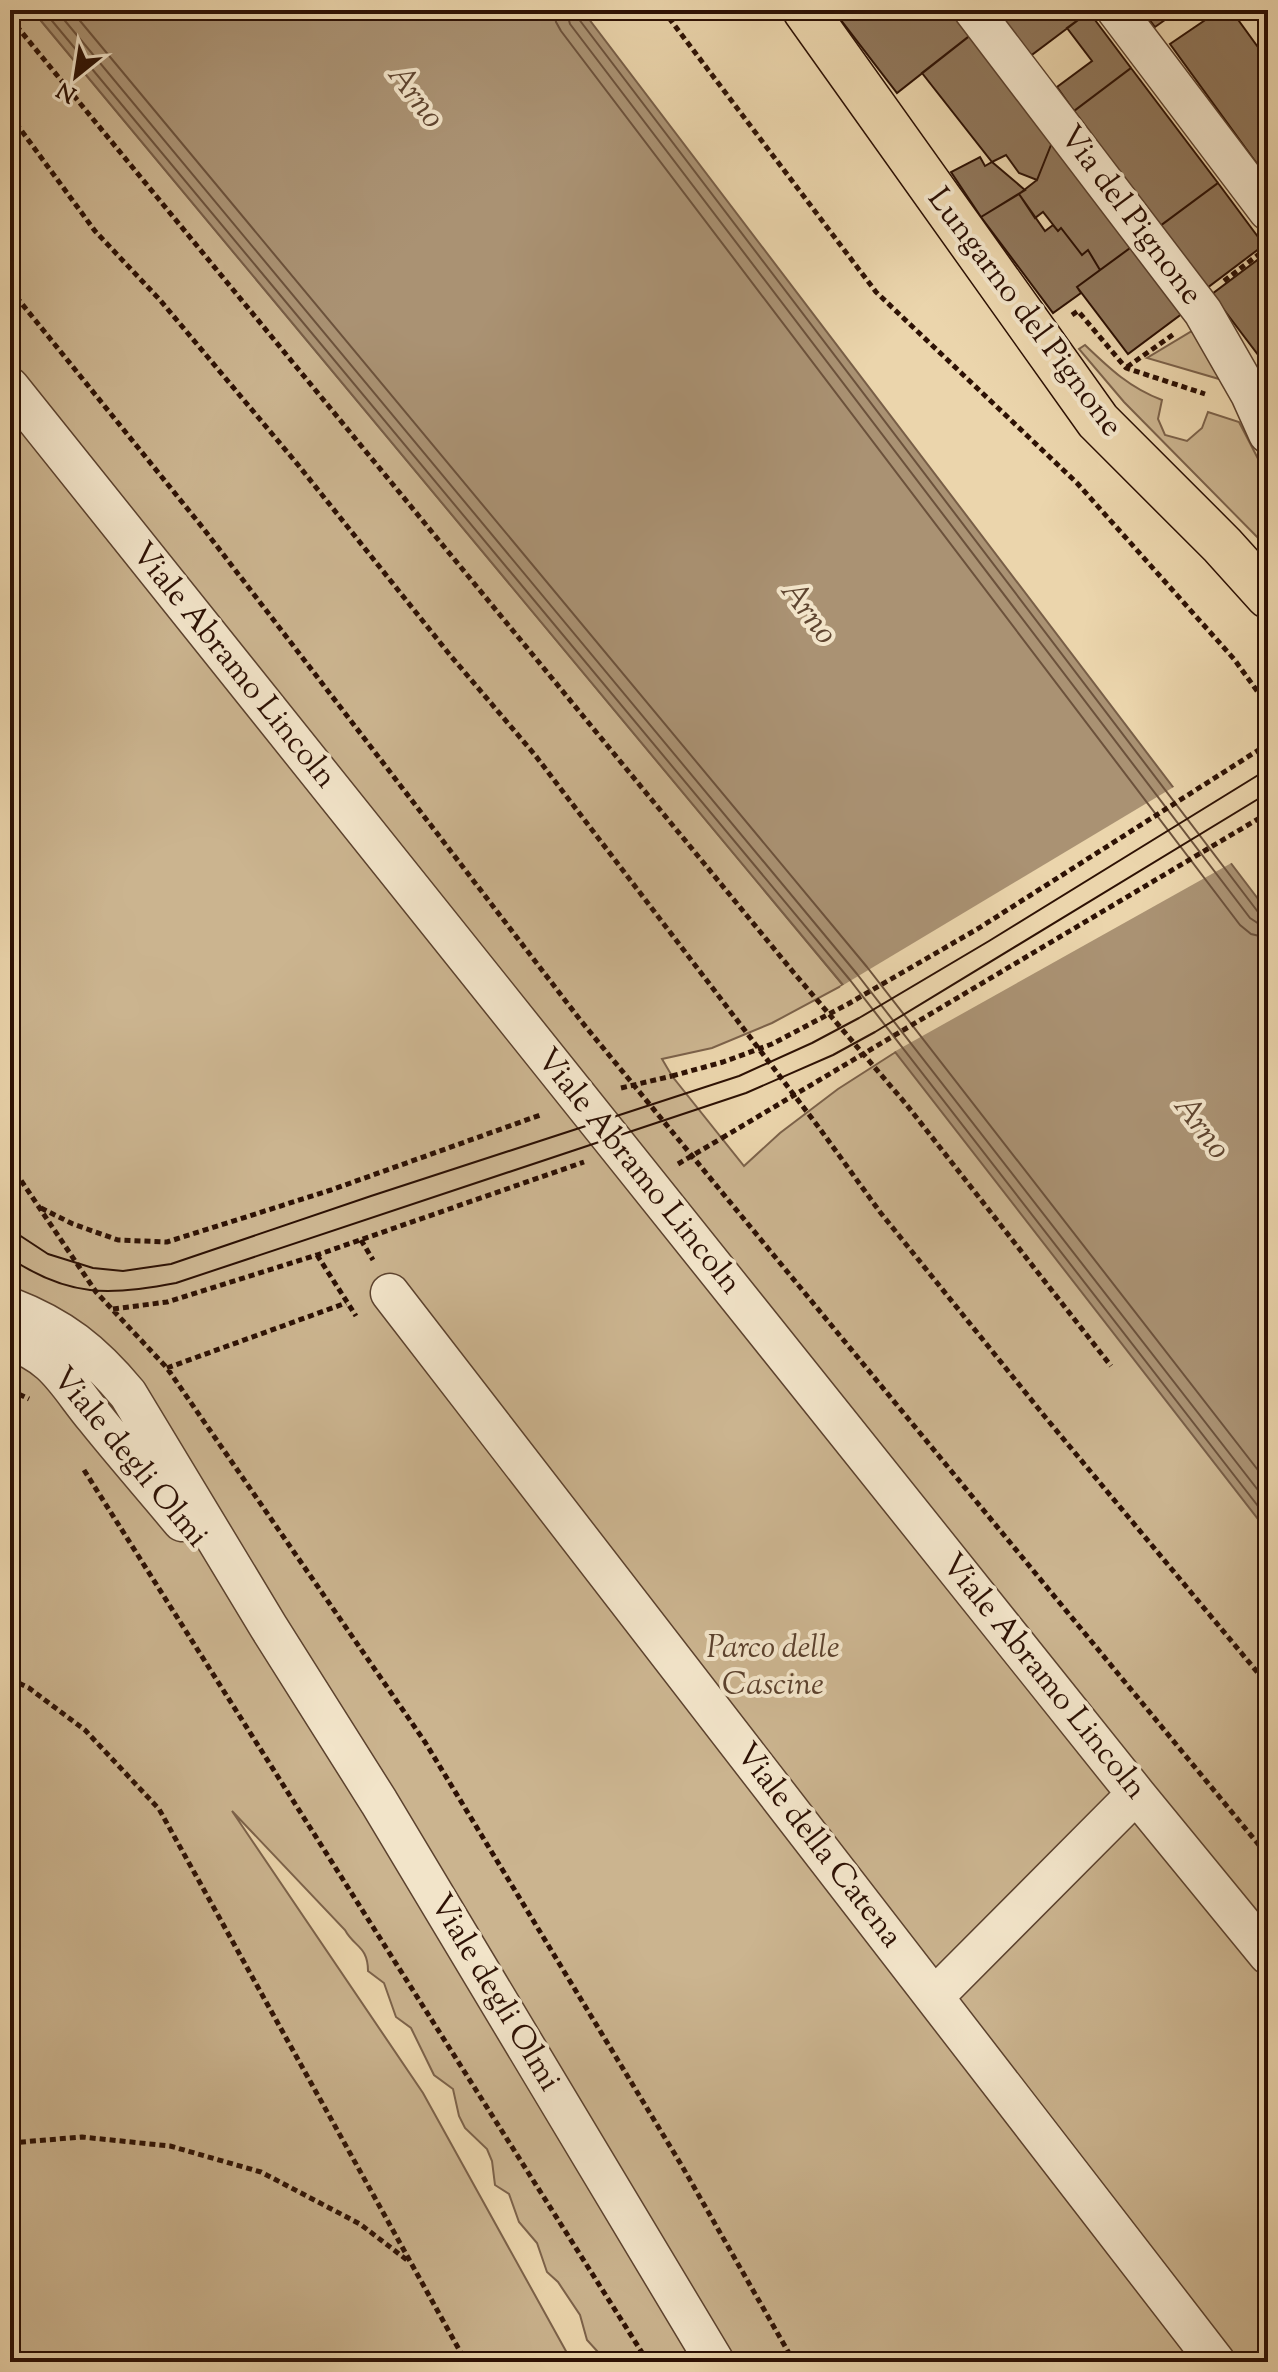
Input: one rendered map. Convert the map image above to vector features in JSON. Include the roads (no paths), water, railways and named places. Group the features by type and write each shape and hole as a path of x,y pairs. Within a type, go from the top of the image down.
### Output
{"main road":[{"name":"Lungarno del Pignone","path":"805,10 1098,421 1222,545 1268,596"}],"street":[{"name":"Via del Pignone","path":"973,10 1203,312 1250,394 1268,434"},
{"path":"1116,10 1268,211"},
{"name":"Viale Abramo Lincoln","path":"10,387 1268,1955"},
{"name":"Viale della Catena","path":"390,1293 1216,2362"},
{"name":"Viale degli Olmi","path":"10,1307 44,1321 75,1340 105,1367 128,1394 379,1802 715,2362"},
{"name":"Viale degli Olmi","path":"10,1341 38,1352 57,1366 95,1418 268,1626"},
{"path":"934,1997 1136,1794"}],"water":[{"name":"Arno","path":"32,10 582,10 1268,912 1268,1532 843,985"}],"tram line":[{"path":"10,1229 48,1254 93,1268 123,1271 171,1264 739,1076 859,1018 1268,769"},
{"path":"10,1258 51,1280 90,1290 130,1290 176,1283 746,1093 833,1055 875,1032 1268,793"}],"park label":[{"name":"Parco delle Cascine","path":"773,1668"}]}
